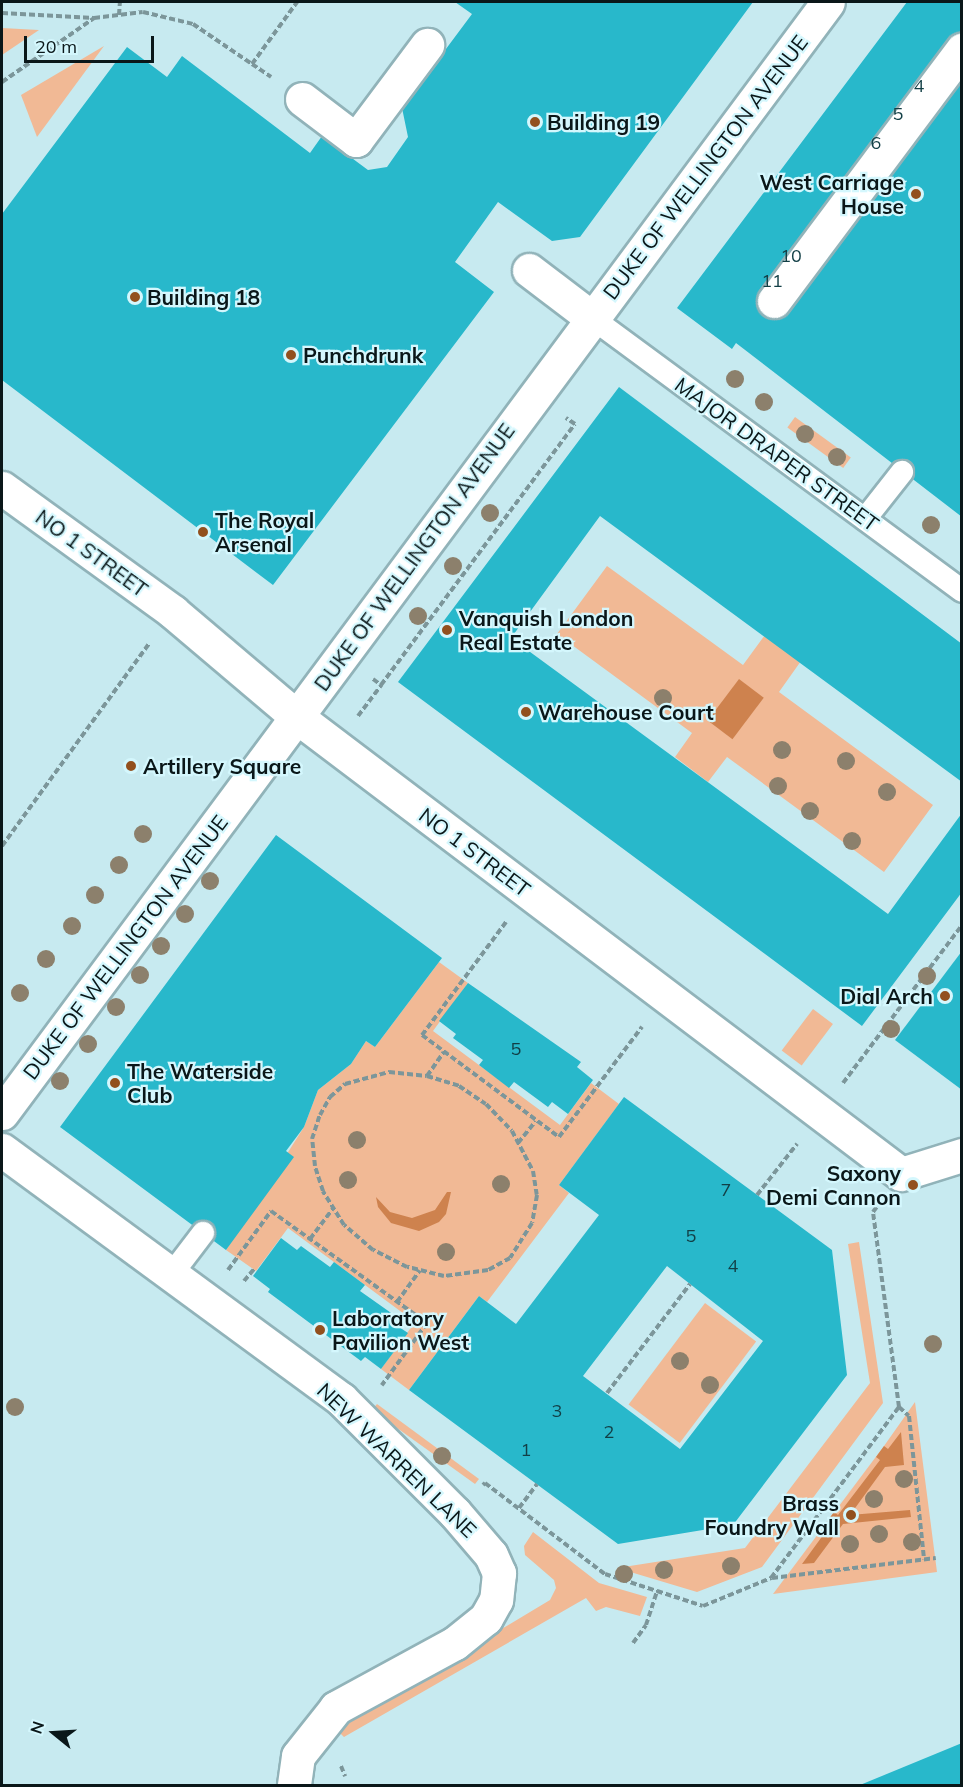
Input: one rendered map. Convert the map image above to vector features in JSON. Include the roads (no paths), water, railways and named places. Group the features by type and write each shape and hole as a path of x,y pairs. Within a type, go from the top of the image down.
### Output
{"street":[{"name":"DUKE OF WELLINGTON AVENUE","path":"2,1113 534,394 828,2"},
{"path":"302,99 356,140 427,45"},
{"path":"774,300 962,50"},
{"path":"529,270 592,318"},
{"name":"NO 1 STREET","path":"2,488 173,612 297,717 901,1174 962,1155"},
{"name":"NEW WARREN LANE","path":"2,1150 341,1399 455,1513 491,1555 499,1573 496,1600 486,1618 455,1643 336,1708 298,1756 294,1785"}],"lane":[{"name":"MAJOR DRAPER STREET","path":"592,318 962,591"},
{"path":"865,519 902,472"},
{"path":"171,1275 203,1233"}],"place":[{"name":"Building 19","path":"535,122"},
{"name":"West Carriage House","path":"916,194"},
{"name":"Building 18","path":"135,297"},
{"name":"Punchdrunk","path":"291,355"},
{"name":"The Royal Arsenal","path":"203,532"},
{"name":"Vanquish London Real Estate","path":"447,630"},
{"name":"Warehouse Court","path":"526,712"},
{"name":"Artillery Square","path":"131,766"},
{"name":"Dial Arch","path":"945,996"},
{"name":"The Waterside Club","path":"115,1083"},
{"name":"Saxony Demi Cannon","path":"913,1185"},
{"name":"Laboratory Pavilion West","path":"320,1330"},
{"name":"Brass Foundry Wall","path":"851,1515"}]}
